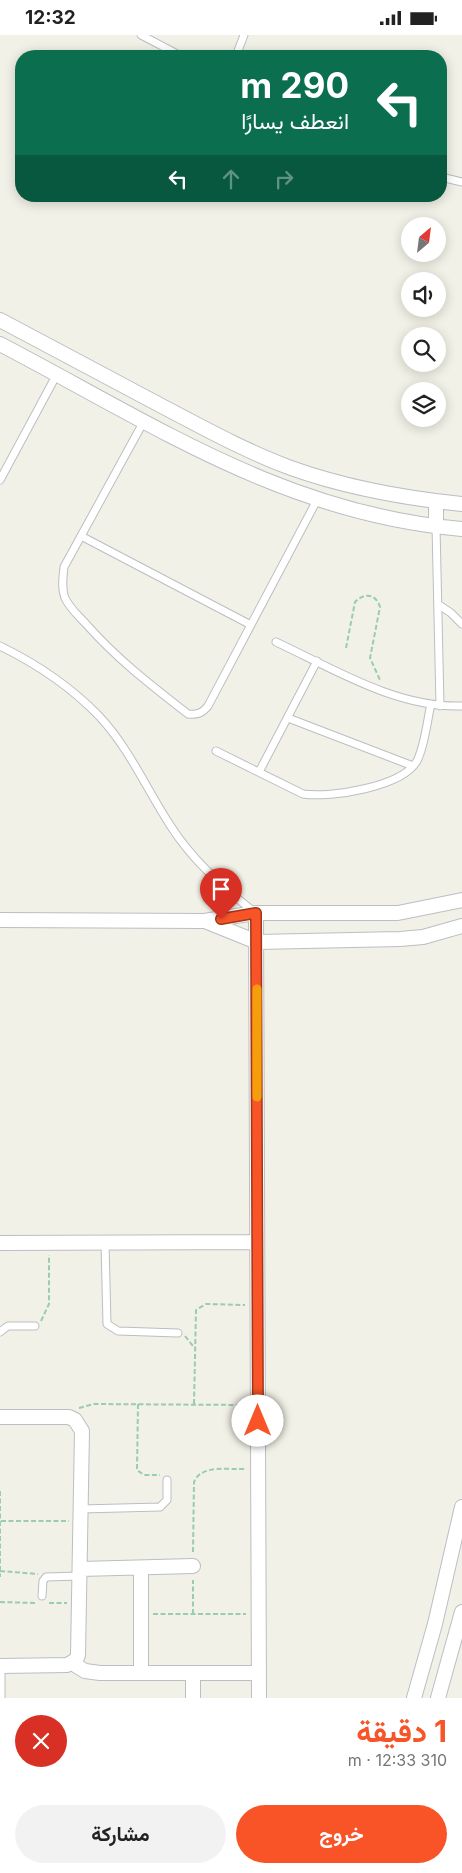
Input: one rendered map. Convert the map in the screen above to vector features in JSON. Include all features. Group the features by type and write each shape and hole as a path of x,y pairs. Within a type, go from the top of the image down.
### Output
{"street":[{"path":"0,320 253,453 330,481 404,498 462,504"},
{"path":"17,329 3,345 205,455 252,476 321,502 391,519 462,529"},
{"path":"205,455 216,435"},
{"path":"321,502 330,481"},
{"path":"436,501 436,526"},
{"path":"0,920 204,921 256,913 398,913 462,900"},
{"path":"256,913 259,1698"},
{"path":"204,921 257,942 400,939 423,937 462,926"},
{"path":"0,1243 257,1242"},
{"path":"0,1417 69,1417 80,1425 82,1431 78,1655 72,1663 67,1665 0,1666"},
{"path":"414,1698 436,1624 462,1507"},
{"path":"80,1573 193,1566"},
{"path":"141,1568 141,1673"},
{"path":"438,1698 462,1612"},
{"path":"72,1663 93,1673 259,1673"},
{"path":"193,1673 193,1698"}],"lane":[{"path":"141,35 169,50"},
{"path":"238,50 244,35"},
{"path":"447,178 462,182"},
{"path":"0,480 57,374"},
{"path":"144,421 64,567 65,597 72,610 125,665 188,714 196,715 203,712 208,706 251,625 321,502"},
{"path":"436,526 440,706"},
{"path":"81,536 251,625"},
{"path":"439,605 451,613 462,625"},
{"path":"276,642 385,691 440,706 462,706"},
{"path":"0,645 31,661 67,687 100,717 127,752 170,825 195,858 223,887 256,913"},
{"path":"259,773 317,661"},
{"path":"216,751 303,794 319,796 396,779 414,766 418,759 431,704"},
{"path":"288,718 414,766"},
{"path":"105,1243 106,1324 118,1331 178,1333"},
{"path":"0,1332 8,1326 35,1326"},
{"path":"81,1515 160,1507 167,1500 167,1480"},
{"path":"42,1596 44,1579 48,1576 80,1573"},
{"path":"0,1666 1,1698"}],"path":[{"path":"346,648 355,602 360,597 366,595 373,596 380,607 370,659 385,691"},
{"path":"35,1326 42,1321 49,1304 49,1243"},
{"path":"194,1405 194,1314 199,1307 206,1304 257,1306"},
{"path":"178,1333 188,1338 194,1348"},
{"path":"138,1404 138,1470 144,1475 161,1475 167,1480"},
{"path":"69,1417 85,1405 258,1405"},
{"path":"193,1614 194,1482 196,1476 206,1470 258,1469"},
{"path":"0,1491 0,1577"},
{"path":"1,1521 81,1515"},
{"path":"0,1571 33,1573 44,1579"},
{"path":"141,1613 258,1614"}],"slow traffic":[{"path":"257,989 257,1097"}],"route":[{"path":"221,919 256,913 258,1421"}]}
